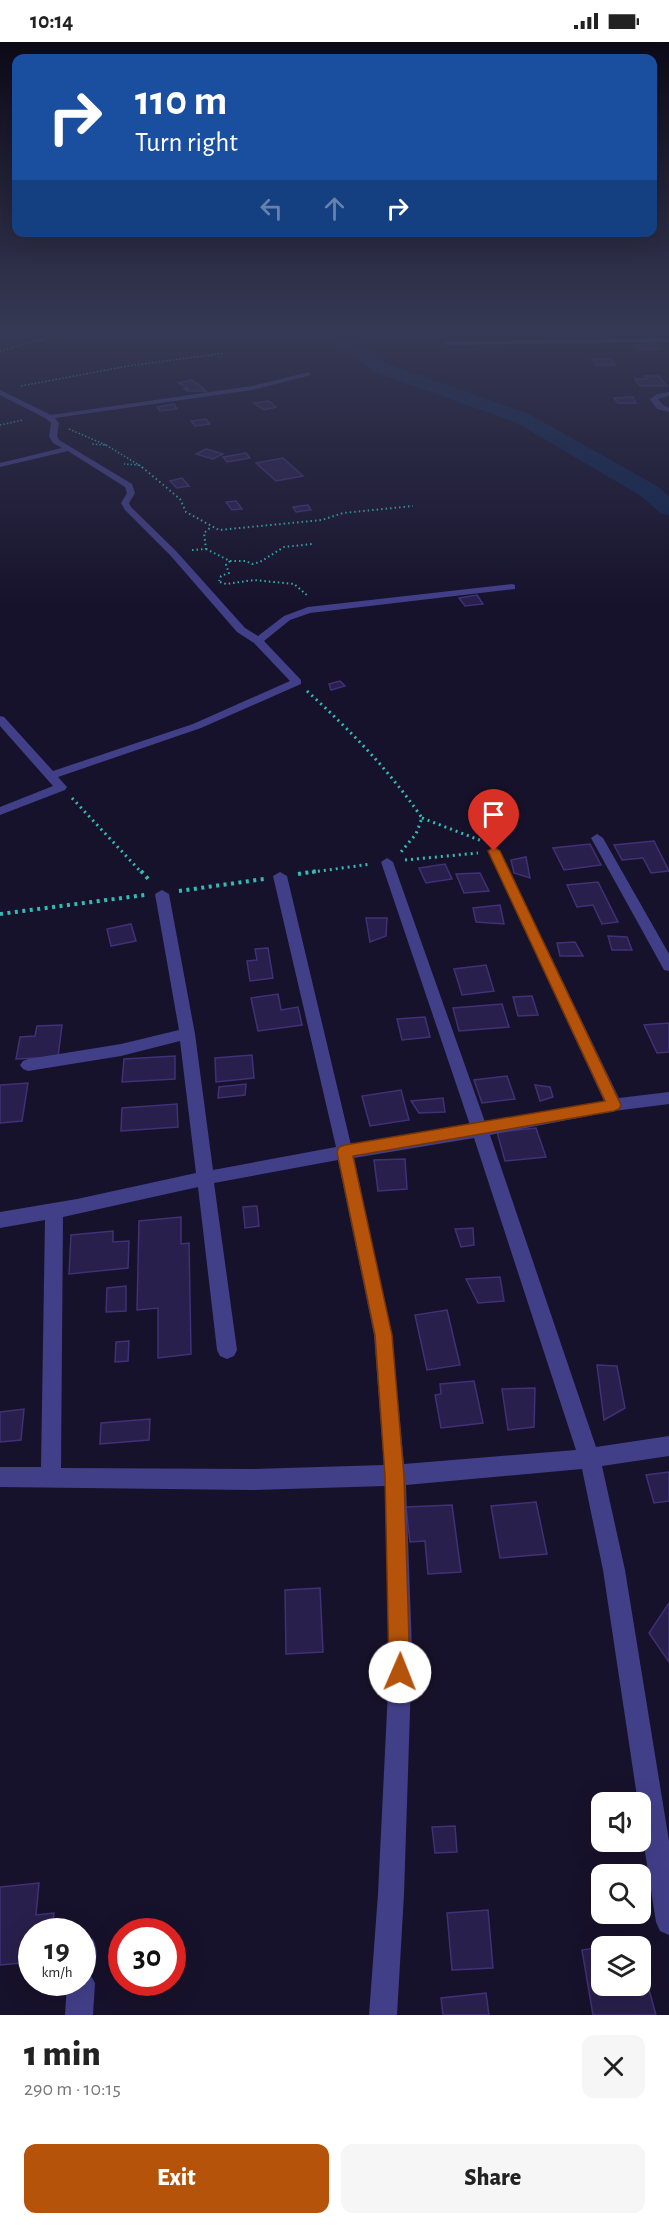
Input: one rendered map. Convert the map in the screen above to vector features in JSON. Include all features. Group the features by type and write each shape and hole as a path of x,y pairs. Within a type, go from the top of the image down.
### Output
{"street":[{"path":"51,776 197,726 297,682 258,641 241,630 128,508 125,502 131,493 129,486 94,462 68,449 53,436 54,422"},
{"path":"0,465 68,449"},
{"path":"258,641 286,618 318,609 512,587"},
{"path":"0,719 61,787 0,812"},
{"path":"597,838 669,966"},
{"path":"494,851 614,1105"},
{"path":"387,862 480,1130 590,1460 614,1570 669,1922"},
{"path":"280,876 345,1152 383,1335 395,1476 401,1650 392,1882 383,2015"},
{"path":"162,894 187,1034 227,1350"},
{"path":"28,1065 121,1050 187,1034"},
{"path":"0,1220 54,1213 204,1179 345,1152 614,1105 669,1098"},
{"path":"51,1478 54,1213"},
{"path":"0,1477 240,1479 395,1476 590,1460 669,1446"},
{"path":"79,2015 80,1996"}],"path":[{"path":"139,465 180,499 186,512 219,530 322,520 343,513 413,506"},
{"path":"206,549 204,533 212,527"},
{"path":"173,554 206,549 230,561 246,561 252,564 260,562 284,547 312,544"},
{"path":"219,582 221,576 228,573 226,565 230,561"},
{"path":"202,586 219,582 226,584 254,580 294,584 318,609"},
{"path":"297,682 358,737 401,787 422,818 433,824 480,838 494,851"},
{"path":"61,787 162,894"},
{"path":"387,862 403,851 416,834 422,818"},
{"path":"0,914 387,862 494,851"}],"building":[{"path":"192,422 210,424 195,426"},
{"path":"206,449 223,454 213,459 196,454"},
{"path":"246,453 250,458 227,462 223,457"},
{"path":"283,458 303,476 276,481 256,463"},
{"path":"182,478 189,486 177,488 170,481"},
{"path":"236,501 242,509 232,510 226,502"},
{"path":"308,505 311,510 296,512 293,507"},
{"path":"477,595 483,604 465,606 459,598"},
{"path":"340,681 345,686 331,690 329,684"},
{"path":"654,841 669,871 651,873 643,858 622,860 614,845"},
{"path":"590,844 601,865 564,870 553,848"},
{"path":"526,857 530,878 514,873 511,860"},
{"path":"445,864 452,879 426,883 419,868"},
{"path":"480,873 489,891 464,893 456,874"},
{"path":"598,882 618,922 602,924 593,905 577,907 567,885"},
{"path":"500,905 504,924 476,922 473,908"},
{"path":"366,918 387,918 386,936 370,942"},
{"path":"131,924 136,941 111,946 107,929"},
{"path":"608,936 627,937 632,950 612,950"},
{"path":"575,942 583,956 560,956 557,943"},
{"path":"268,948 273,978 250,981 247,961 257,960 255,949"},
{"path":"486,965 494,991 462,995 454,969"},
{"path":"278,994 281,1010 298,1007 302,1025 258,1031 251,998"},
{"path":"532,996 538,1015 518,1016 513,997"},
{"path":"502,1004 509,1027 459,1031 453,1008"},
{"path":"425,1017 430,1037 402,1040 397,1019"},
{"path":"669,1023 669,1052 657,1053 644,1025"},
{"path":"62,1025 58,1057 16,1059 20,1037 35,1036 37,1026"},
{"path":"252,1055 254,1078 216,1082 215,1058"},
{"path":"175,1056 175,1079 122,1082 124,1059"},
{"path":"507,1076 515,1099 482,1103 474,1080"},
{"path":"28,1083 22,1121 0,1123 0,1085"},
{"path":"246,1084 245,1095 218,1098 219,1087"},
{"path":"535,1085 550,1087 553,1097 540,1101"},
{"path":"401,1090 409,1120 370,1126 362,1096"},
{"path":"443,1098 445,1112 419,1113 411,1101"},
{"path":"177,1104 178,1127 121,1131 122,1108"},
{"path":"536,1128 546,1157 505,1161 497,1132"},
{"path":"405,1159 407,1189 378,1191 374,1160"},
{"path":"257,1206 259,1226 245,1228 243,1207"},
{"path":"181,1217 181,1244 189,1243 191,1354 158,1358 158,1308 137,1310 139,1221"},
{"path":"473,1228 474,1245 461,1247 455,1229"},
{"path":"113,1231 113,1242 129,1241 128,1268 69,1274 71,1235"},
{"path":"500,1277 504,1301 478,1303 466,1279"},
{"path":"126,1286 126,1311 106,1312 107,1288"},
{"path":"447,1310 460,1365 427,1370 415,1315"},
{"path":"129,1341 128,1361 115,1362 116,1342"},
{"path":"597,1365 617,1366 625,1408 604,1420"},
{"path":"474,1381 483,1423 441,1428 435,1395 441,1394 440,1384"},
{"path":"535,1388 534,1427 508,1430 502,1389"},
{"path":"24,1409 21,1440 0,1442 0,1412"},
{"path":"150,1419 149,1440 100,1444 101,1423"},
{"path":"669,1472 669,1501 654,1503 646,1475"},
{"path":"536,1502 547,1554 500,1558 491,1506"},
{"path":"452,1505 461,1572 428,1574 425,1541 410,1542 406,1507"},
{"path":"320,1588 323,1652 286,1654 285,1590"},
{"path":"669,1603 669,1662 649,1633"},
{"path":"455,1826 457,1852 435,1853 432,1827"},
{"path":"39,1883 36,1915 54,1913 53,1918 18,1918 18,1963 0,1965 0,1887"},
{"path":"488,1910 493,1968 452,1970 447,1913"},
{"path":"591,1948 591,1996 651,1996 656,2015 593,2015 582,1950"},
{"path":"486,1993 489,2015 443,2015 441,1998"}],"waterway":[{"path":"529,422 649,491 669,508"}],"route":[{"path":"400,1672 395,1476 383,1335 345,1152 614,1105 494,851"}]}
